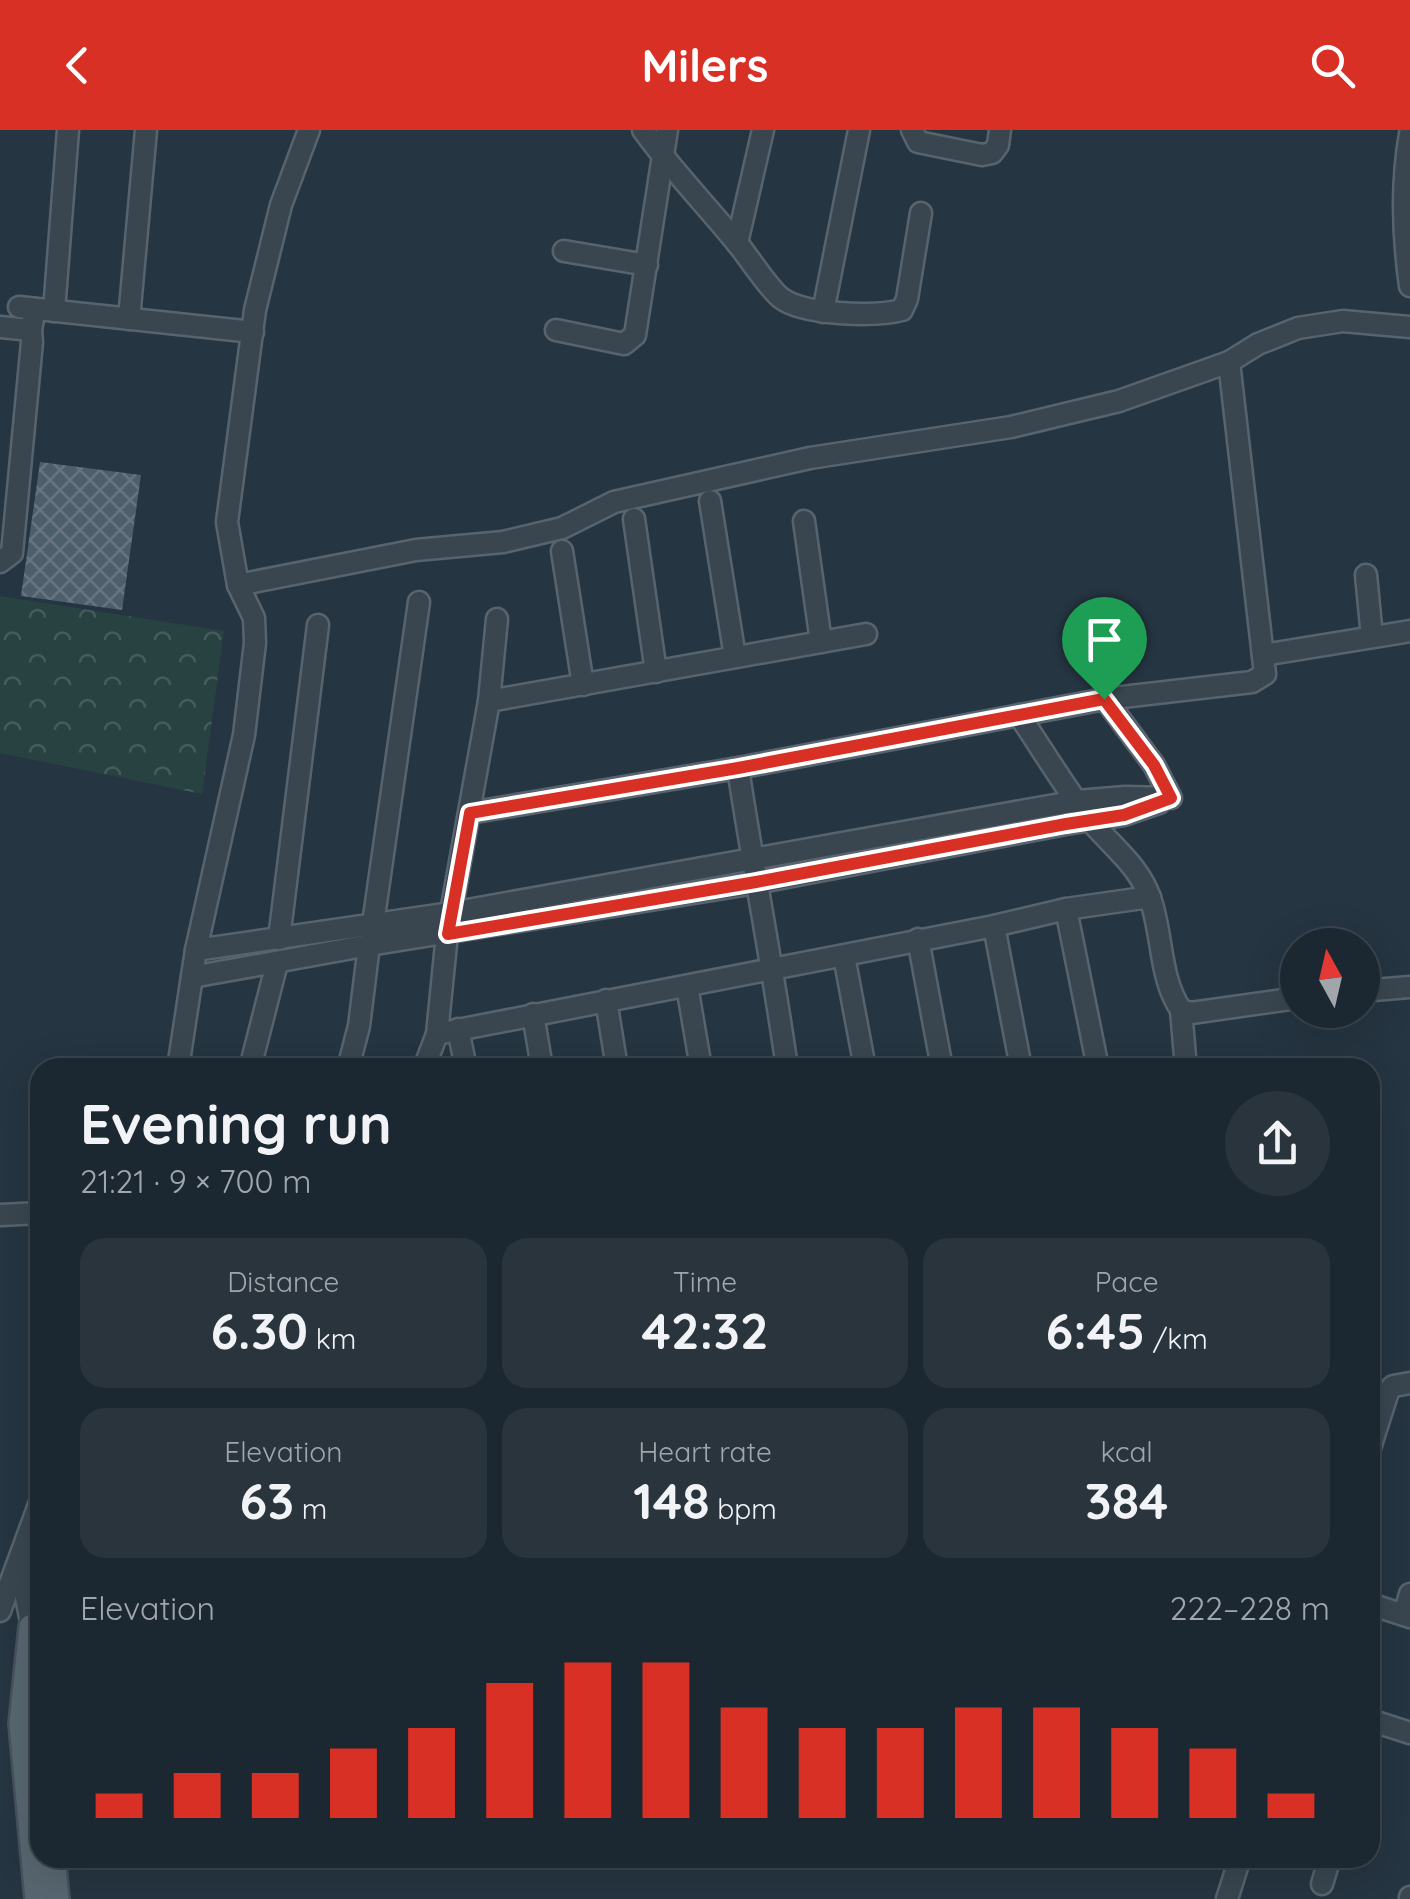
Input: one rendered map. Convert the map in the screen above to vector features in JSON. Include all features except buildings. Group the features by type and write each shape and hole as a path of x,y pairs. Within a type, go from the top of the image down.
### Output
{"main road":[{"path":"30,1646 22,1724 30,1812"},
{"path":"35,1868 38,1899"},
{"path":"53,1868 56,1899"}],"street":[{"path":"0,562 12,553 35,314 68,130"},
{"path":"129,319 146,130"},
{"path":"180,1058 196,950 246,716 254,643 254,618 238,585 227,522 255,310 281,205 309,130"},
{"path":"643,130 781,298 823,312 887,314 902,310 921,213"},
{"path":"556,330 624,344 635,334 668,130"},
{"path":"737,242 763,130"},
{"path":"823,312 859,130"},
{"path":"912,130 918,142 982,155 992,154 1000,130"},
{"path":"1410,134 1405,161 1404,247 1410,286"},
{"path":"564,251 646,265"},
{"path":"0,326 35,314 252,332"},
{"path":"238,585 416,550 502,542 562,528 614,502 810,458 1011,428 1119,401 1229,362 1258,344 1298,328 1343,321 1410,327"},
{"path":"470,813 738,768 1104,699 1252,682 1265,674 1229,362"},
{"path":"710,501 735,657"},
{"path":"634,519 656,672"},
{"path":"804,521 821,642"},
{"path":"562,551 583,685"},
{"path":"1366,574 1372,637"},
{"path":"373,924 418,602"},
{"path":"428,1058 437,1034 449,923 490,701 497,618"},
{"path":"279,939 318,625"},
{"path":"1263,654 1410,631"},
{"path":"490,701 866,634"},
{"path":"1104,699 1154,765 1171,798"},
{"path":"1020,715 1090,820 1126,856 1150,896 1174,1001 1181,1010 1185,1058"},
{"path":"738,768 786,1058"},
{"path":"196,950 373,924 449,923 756,882 1124,815 1171,798"},
{"path":"192,977 370,946 449,923 752,860 1077,801 1171,798"},
{"path":"437,1034 1066,909 1150,896"},
{"path":"1066,909 1096,1058"},
{"path":"994,926 1019,1058"},
{"path":"918,940 940,1058"},
{"path":"351,1058 370,946"},
{"path":"844,956 862,1058"},
{"path":"253,1058 278,963"},
{"path":"687,986 699,1058"},
{"path":"1380,990 1410,988"},
{"path":"606,1000 615,1058"},
{"path":"1181,1010 1191,1013 1280,1001"},
{"path":"533,1014 540,1058"},
{"path":"458,1029 464,1058"},
{"path":"0,1214 30,1213"},
{"path":"1380,1417 1388,1392 1394,1386 1410,1384"},
{"path":"0,1611 30,1530"},
{"path":"19,1560 30,1617"},
{"path":"1380,1605 1408,1609"},
{"path":"1380,1725 1410,1733"},
{"path":"1227,1899 1237,1868"},
{"path":"1322,1884 1327,1868"}],"green space":[{"path":"0,596 224,631 202,794 0,753"}],"route":[{"path":"1104,699 1154,765 1171,798 1124,815 448,934 470,813 738,768 1104,699"}]}
